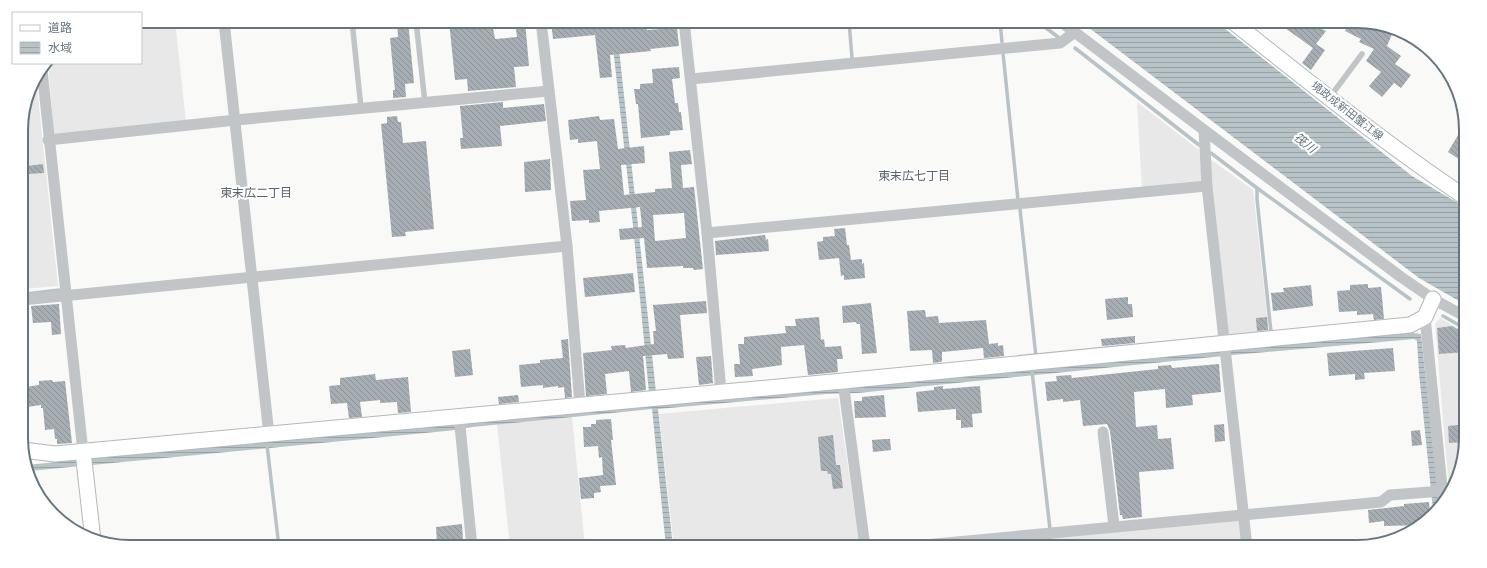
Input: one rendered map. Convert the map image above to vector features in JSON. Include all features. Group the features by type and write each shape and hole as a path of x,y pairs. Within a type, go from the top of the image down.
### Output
{"street":[{"path":"225,28 269,435"},
{"path":"542,28 567,246 580,405"},
{"path":"685,28 707,233 721,392"},
{"path":"1070,28 1204,130 1433,299 1459,313"},
{"name":"境政成新田蟹江線","path":"1241,28 1422,169 1459,192"},
{"path":"691,79 1060,43 1075,32"},
{"path":"43,78 48,140 67,296 92,533"},
{"path":"48,140 236,120 549,91"},
{"path":"1204,130 1208,186 1246,540"},
{"path":"707,233 1208,186"},
{"path":"28,299 567,246"},
{"path":"973,540 1381,502 1390,495 1440,493 1425,317 1433,299"},
{"path":"29,451 55,454 83,453 721,392 844,387 1225,350 1410,324 1425,317"},
{"path":"844,387 864,540"},
{"path":"459,416 471,540"},
{"path":"1103,432 1114,526"}],"lane":[{"path":"353,28 361,108"},
{"path":"417,28 425,103"},
{"path":"1329,98 1362,54"}],"shaded area":[{"path":"142,28 176,28 186,122 54,134 49,69 52,64 142,64"},
{"path":"37,89 58,286 28,288 28,124 31,104"},
{"path":"1137,102 1199,150 1202,180 1198,185 1142,189"},
{"path":"1210,159 1253,190 1269,333 1228,337"},
{"path":"1440,318 1459,329 1459,438 1454,471 1448,482 1435,324"},
{"path":"838,398 859,540 673,540 659,414"},
{"path":"572,417 584,540 509,540 497,424"},
{"path":"1236,519 1240,522 1242,540 1053,540 1053,538"}],"water":[{"path":"611,28 617,28 656,392 649,393 633,226"},
{"name":"筏川","path":"1089,28 1224,28 1412,176 1459,203 1459,301 1419,278"},
{"path":"1407,332 1421,334 1439,499 1433,506 1417,341 1414,339 1233,355 858,393 826,394 658,409 672,540 665,540 652,409 463,428 463,423"},
{"path":"455,424 456,430 33,471 31,464"}],"building":[{"path":"397,28 409,28 414,83 405,84 406,97 393,98 393,90 395,90 390,38 398,37"},
{"path":"450,28 493,28 495,39 517,37 516,28 526,28 529,66 514,67 516,87 468,91 467,79 455,80"},
{"path":"552,28 647,28 647,30 677,28 679,46 650,49 651,51 610,55 612,77 600,78 595,35 553,39"},
{"path":"1285,28 1320,28 1326,31 1316,44 1325,50 1311,70 1302,63 1313,48"},
{"path":"1346,28 1363,28 1392,34 1387,46 1401,56 1395,64 1411,75 1401,88 1394,83 1382,97 1369,86 1381,72 1366,61 1374,49 1359,42 1361,39 1345,31"},
{"path":"679,67 680,78 672,79 675,103 678,103 679,112 681,112 683,130 670,131 670,135 641,138 638,104 636,104 634,89 640,89 640,84 653,83 652,69"},
{"path":"503,102 503,108 544,104 546,121 500,126 502,146 461,149 460,138 463,138 460,106"},
{"path":"397,116 398,122 401,122 403,143 426,141 434,229 405,232 406,236 392,237 381,124 387,123 387,117"},
{"path":"599,116 600,120 614,119 618,149 644,146 645,163 621,165 624,195 655,192 655,189 672,188 669,152 690,150 692,164 681,165 683,188 694,187 703,269 694,270 693,268 683,268 683,266 647,268 644,238 620,240 619,229 642,227 640,207 599,211 600,222 589,223 589,220 572,221 570,201 586,200 583,170 600,169 597,141 578,143 578,139 570,140 568,120","holes":["684,213 686,238 655,241 653,215"]},
{"path":"1458,135 1459,136 1459,159 1448,152"},
{"path":"550,159 551,190 525,192 524,162"},
{"path":"43,164 44,173 28,174 28,166"},
{"path":"845,228 851,260 862,259 862,264 864,263 865,278 844,280 844,275 841,276 839,258 819,260 817,242 823,241 823,237 835,236 834,229"},
{"path":"765,235 766,240 768,239 769,251 716,255 715,241"},
{"path":"633,273 635,292 585,297 583,278"},
{"path":"1368,284 1368,288 1381,287 1384,319 1374,320 1373,314 1357,315 1357,311 1339,312 1337,291 1350,290 1350,285"},
{"path":"1311,285 1313,306 1273,311 1271,293 1284,292 1283,288"},
{"path":"1128,297 1128,304 1132,304 1133,317 1107,320 1105,299"},
{"path":"706,301 707,313 680,315 684,358 668,359 667,354 643,356 646,390 631,392 629,371 605,374 607,394 586,396 583,353 612,350 611,346 625,345 626,348 654,344 653,331 656,331 653,305"},
{"path":"871,303 877,353 862,354 860,324 857,324 856,322 843,323 842,306"},
{"path":"59,304 61,334 52,335 51,322 33,323 31,306"},
{"path":"925,310 926,317 938,316 939,323 986,320 989,344 998,343 998,346 1003,345 1004,356 984,358 983,348 942,352 942,361 933,363 932,350 910,351 907,311"},
{"path":"819,317 821,340 824,339 825,347 841,346 843,359 837,359 838,372 808,375 804,345 781,347 782,365 752,369 753,376 735,377 734,364 740,364 738,344 744,344 744,337 786,333 785,326 796,326 795,319"},
{"path":"1267,317 1268,330 1257,331 1256,318"},
{"path":"1452,326 1459,330 1459,353 1439,354 1437,328"},
{"path":"1135,336 1135,343 1102,346 1101,339"},
{"path":"568,339 572,397 565,398 564,387 558,388 558,386 543,388 543,385 521,387 519,365 540,363 540,360 563,358 561,340"},
{"path":"1393,348 1395,371 1364,373 1365,379 1355,380 1355,374 1329,376 1327,353"},
{"path":"470,349 473,375 455,377 452,351"},
{"path":"711,356 713,383 699,385 696,357"},
{"path":"1219,364 1221,392 1192,395 1193,405 1166,408 1165,389 1134,392 1136,427 1157,425 1158,439 1171,438 1174,469 1139,472 1142,517 1123,519 1122,515 1120,515 1110,431 1107,424 1083,426 1080,400 1063,402 1063,399 1047,401 1045,382 1057,381 1056,376 1071,375 1072,378 1158,369 1158,366 1171,365 1172,368"},
{"path":"375,374 376,380 408,377 411,412 398,413 397,402 380,403 380,400 360,402 362,417 349,418 347,403 331,404 329,386 340,385 340,378"},
{"path":"39,381 65,381 72,443 57,444 54,429 45,430 43,408 41,408 41,405 28,407 28,387 39,385"},
{"path":"943,386 943,389 980,386 982,413 972,414 973,427 961,428 961,420 956,420 956,409 918,412 916,392 934,390 934,387"},
{"path":"518,395 519,402 499,404 498,397"},
{"path":"884,395 886,417 855,418 854,401 862,401 862,397"},
{"path":"611,419 613,440 611,440 616,485 600,486 601,492 594,493 594,498 581,499 579,478 603,475 602,457 599,458 598,446 584,447 583,427 591,427 591,424 596,424 596,420"},
{"path":"1224,424 1225,441 1215,442 1214,425"},
{"path":"1459,425 1459,442 1449,443 1448,426"},
{"path":"1420,430 1422,445 1412,446 1411,431"},
{"path":"833,435 836,465 840,465 843,488 833,489 831,474 828,474 827,471 821,471 818,437"},
{"path":"890,439 891,450 873,452 872,440"},
{"path":"1429,502 1430,509 1409,525 1384,526 1384,521 1369,523 1368,510 1404,506 1404,504"},
{"path":"462,524 463,540 437,540 436,527"}],"waterway":[{"path":"850,28 852,58"},
{"path":"1001,28 1002,42"},
{"path":"1046,28 1058,37"},
{"path":"1075,48 1199,145"},
{"path":"1003,53 1018,200"},
{"path":"1211,153 1410,299"},
{"path":"1257,188 1271,332"},
{"path":"1020,209 1036,357"},
{"path":"28,294 59,290"},
{"path":"1443,316 1459,325"},
{"path":"1032,371 1050,529"},
{"path":"267,445 278,540"}],"district":[{"name":"東末広七丁目","path":"914,176"},
{"name":"東末広二丁目","path":"256,193"}]}
